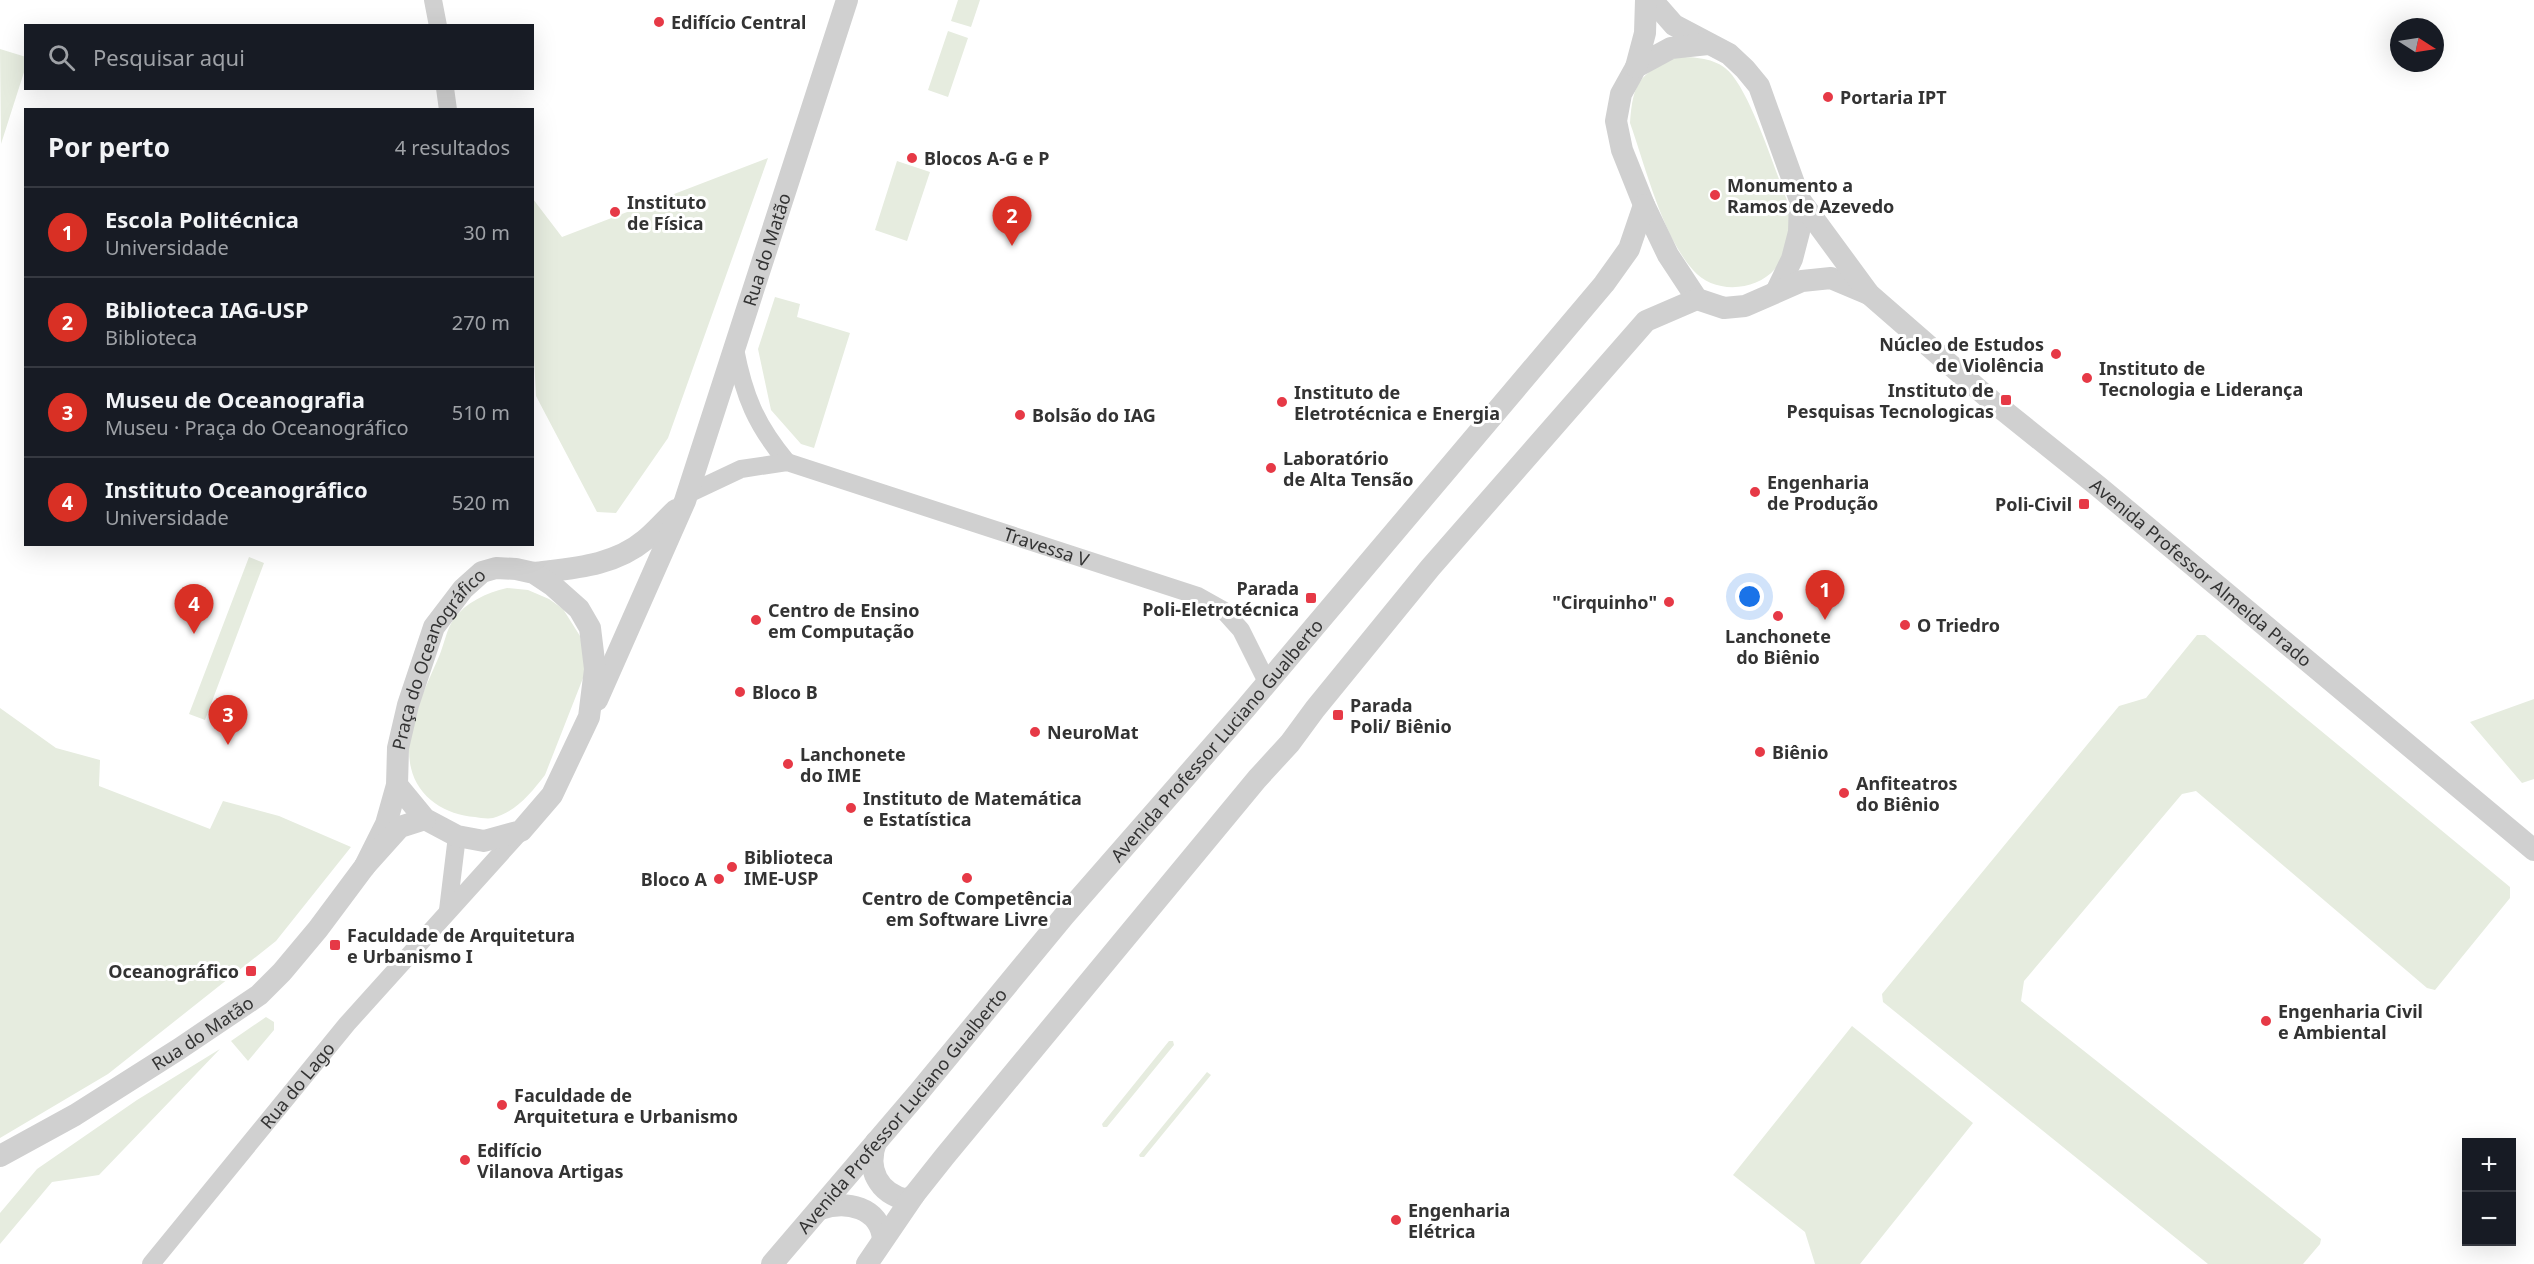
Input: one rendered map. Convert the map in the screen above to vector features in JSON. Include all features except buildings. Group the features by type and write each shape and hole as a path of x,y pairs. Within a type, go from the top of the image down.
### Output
{"street":[{"path":"433,0 438,24"},
{"name":"Rua do Matão","path":"589,717 687,497 847,0"},
{"path":"867,1264 914,1195 1257,779 1290,743 1423,577 1638,329 1646,321 1696,299 1668,255 1644,205 1622,150 1616,121 1621,94 1636,68 1645,33 1646,0"},
{"path":"1652,0 1674,25 1729,54 1759,86 1800,200 1799,232 1792,259 1777,290"},
{"path":"1636,68 1671,48 1708,44"},
{"path":"446,90 448,108"},
{"name":"Avenida Professor Almeida Prado","path":"1800,200 1869,294 1994,402 2534,850"},
{"name":"Avenida Professor Luciano Gualberto","path":"772,1264 1064,916 1267,682 1604,284 1629,249 1644,205"},
{"name":"Avenida Professor Almeida Prado","path":"1696,299 1724,308 1744,306 1802,281 1831,278 1869,294"},
{"path":"735,349 741,382 752,411 767,438 787,462"},
{"name":"Travessa V","path":"687,497 741,469 787,462 1198,596 1223,610 1241,630 1267,682"},
{"name":"Rua do Matão","path":"534,573 589,566 631,550 644,541 687,497"},
{"name":"Praça do Oceanográfico","path":"397,784 398,748 408,705 434,627 463,590 482,572 496,568 534,573 552,585 579,609 590,628 594,649 594,669 589,717 552,795 521,831"},
{"path":"397,784 425,819 457,836 484,841 521,831"},
{"name":"Rua do Matão","path":"365,866 386,824 397,784"},
{"name":"Rua do Matão","path":"0,1156 75,1115 259,995 282,972 318,929 365,866 400,827 425,819"},
{"name":"Rua do Lago","path":"151,1264 347,1024 521,831"},
{"path":"448,910 457,836"},
{"path":"876,1142 872,1163 879,1184 896,1197 907,1200 914,1195"},
{"path":"820,1209 848,1204 862,1209 874,1217 882,1229 883,1239"}],"shaded area":[{"path":"958,0 980,0 971,27 951,21"},
{"path":"948,31 968,38 948,97 928,90"},
{"path":"0,49 24,56 24,72 1,144"},
{"path":"1675,57 1714,62 1725,68 1734,78 1752,110 1788,203 1789,228 1784,254 1780,262 1767,277 1746,286 1722,286 1711,283 1701,278 1682,255 1672,239 1656,200 1630,123 1633,98 1640,81 1653,69"},
{"path":"768,158 668,438 616,513 597,512 536,396 534,200 562,237"},
{"path":"897,161 930,172 907,241 875,230"},
{"path":"775,297 800,304 797,317 850,333 814,448 801,444 771,410 758,349"},
{"path":"249,557 264,563 205,720 189,714"},
{"path":"507,588 528,590 549,599 563,609 580,636 585,673 545,775 534,788 516,807 501,815 493,818 464,816 444,809 420,788 411,768 410,739 422,695 453,620 477,599"},
{"path":"2197,635 2205,635 2510,887 2510,898 2435,990 2427,988 2196,791 2182,794 2024,981 2021,1001 2321,1239 2320,1244 2303,1264 2208,1264 1883,1002 1882,994 2119,706 2146,698"},
{"path":"2534,699 2534,779 2522,783 2470,722"},
{"path":"0,708 56,748 100,760 99,786 210,829 223,801 279,816 351,847 276,941 108,1074 0,1138"},
{"path":"266,1017 274,1022 274,1030 248,1061 231,1041"},
{"path":"1852,1026 1973,1123 1860,1264 1815,1264 1805,1232 1733,1175"},
{"path":"1169,1041 1173,1041 1174,1045 1107,1127 1103,1127 1102,1124"},
{"path":"220,1049 99,1175 52,1182 0,1244 0,1213 37,1169 137,1100"},
{"path":"1207,1072 1211,1075 1144,1157 1140,1157 1139,1155"}],"place":[{"name":"Edifício Central","path":"659,22"},
{"name":"Portaria IPT","path":"1828,97"},
{"name":"Blocos A-G e P","path":"912,158"},
{"name":"Monumento a Ramos de Azevedo","path":"1715,195"},
{"name":"Instituto de Física","path":"615,212"},
{"name":"Biblioteca IAG-USP","path":"1012,246"},
{"name":"Núcleo de Estudos de Violência","path":"2056,354"},
{"name":"Instituto de Tecnologia e Liderança","path":"2087,378"},
{"name":"Instituto de Pesquisas Tecnologicas","path":"2006,400"},
{"name":"Instituto de Eletrotécnica e Energia","path":"1282,402"},
{"name":"Bolsão do IAG","path":"1020,415"},
{"name":"Laboratório de Alta Tensão","path":"1271,468"},
{"name":"Engenharia de Produção","path":"1755,492"},
{"name":"Poli-Civil","path":"2084,504"},
{"name":"Parada Poli-Eletrotécnica","path":"1311,598"},
{"name":"\"Cirquinho\"","path":"1669,602"},
{"name":"Lanchonete do Biênio","path":"1778,616"},
{"name":"Centro de Ensino em Computação","path":"756,620"},
{"name":"Escola Politécnica","path":"1825,620"},
{"name":"O Triedro","path":"1905,625"},
{"name":"Instituto Oceanográfico","path":"194,634"},
{"name":"Bloco B","path":"740,692"},
{"name":"Parada Poli/ Biênio","path":"1338,715"},
{"name":"NeuroMat","path":"1035,732"},
{"name":"Museu de Oceanografia","path":"228,745"},
{"name":"Biênio","path":"1760,752"},
{"name":"Lanchonete do IME","path":"788,764"},
{"name":"Anfiteatros do Biênio","path":"1844,793"},
{"name":"Instituto de Matemática e Estatística","path":"851,808"},
{"name":"Biblioteca IME-USP","path":"732,867"},
{"name":"Centro de Competência em Software Livre","path":"967,878"},
{"name":"Bloco A","path":"719,879"},
{"name":"Faculdade de Arquitetura e Urbanismo I","path":"335,945"},
{"name":"Oceanográfico","path":"251,971"},
{"name":"Engenharia Civil e Ambiental","path":"2266,1021"},
{"name":"Faculdade de Arquitetura e Urbanismo","path":"502,1105"},
{"name":"Edifício Vilanova Artigas","path":"465,1160"},
{"name":"Engenharia Elétrica","path":"1396,1220"}]}
